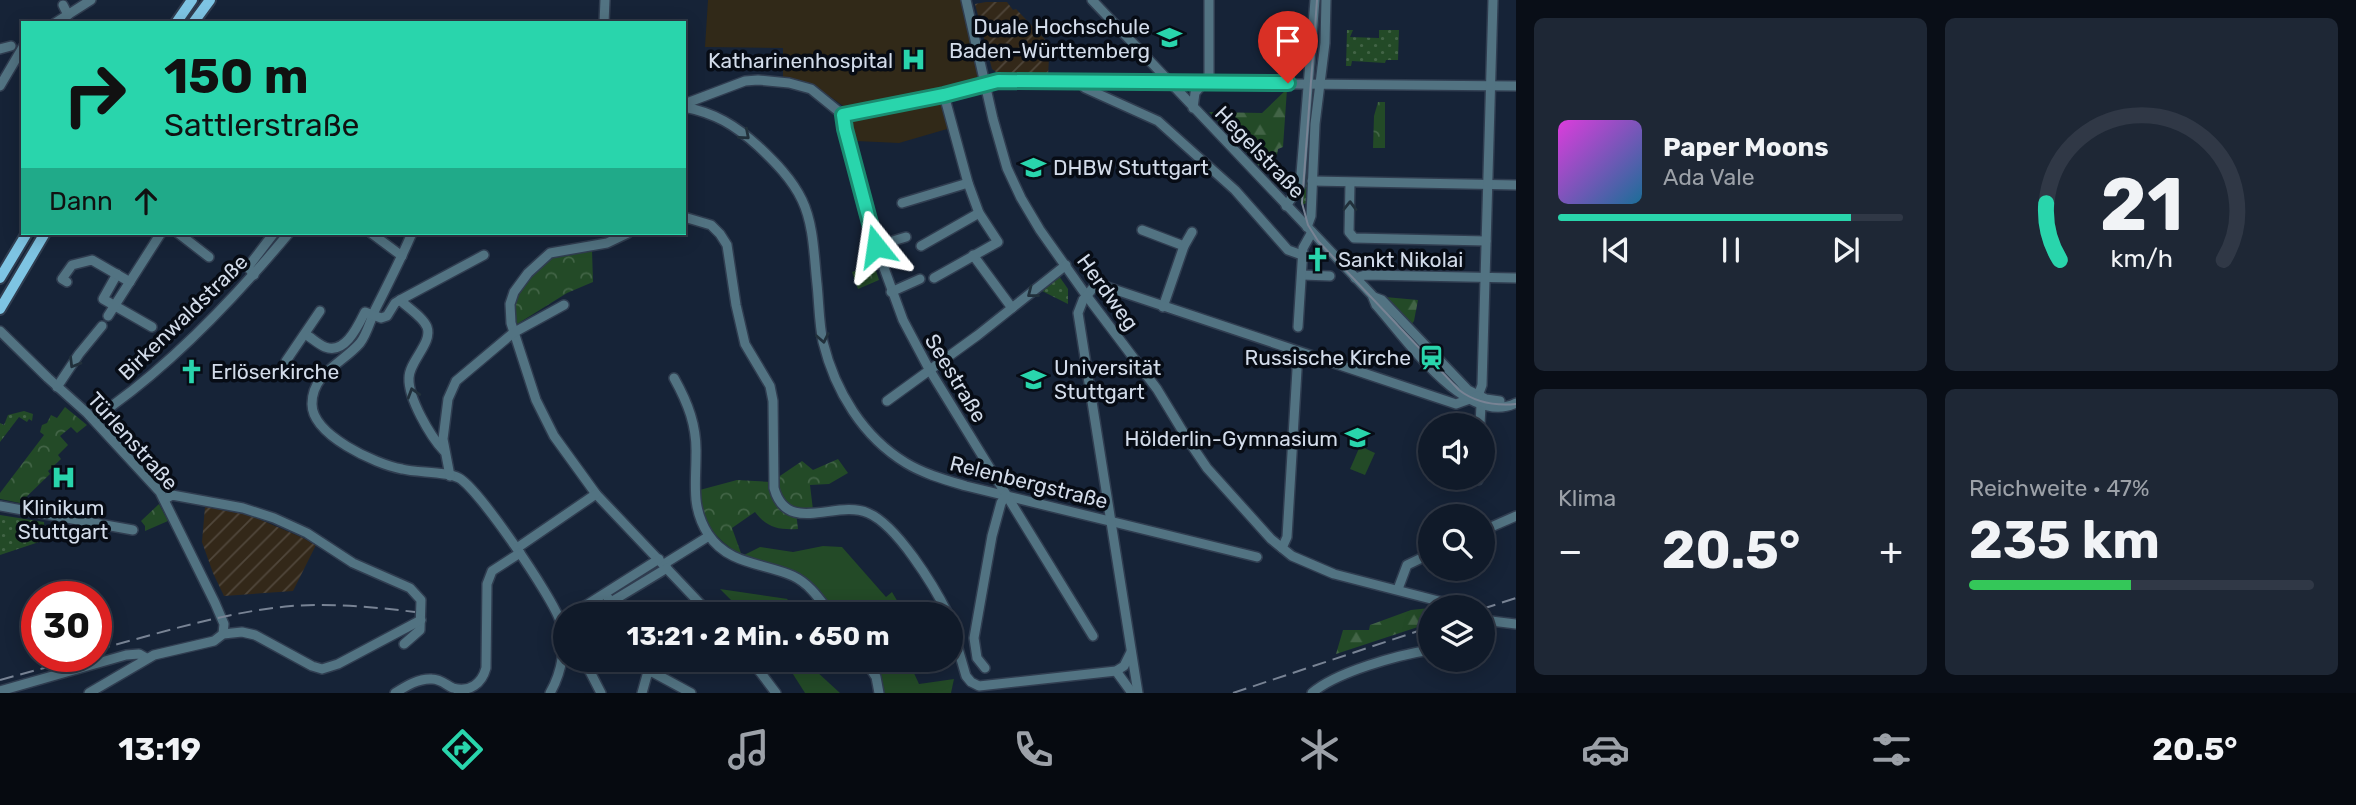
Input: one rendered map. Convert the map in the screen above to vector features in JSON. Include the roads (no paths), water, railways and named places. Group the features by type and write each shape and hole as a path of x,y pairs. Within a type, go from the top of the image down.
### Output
{"main road":[{"path":"177,21 192,0"},
{"path":"194,21 210,0"},
{"path":"0,278 26,235"},
{"path":"0,309 44,235"}],"street":[{"path":"58,21 91,0"},
{"path":"604,21 605,0"},
{"name":"Herdweg","path":"966,0 993,119 1014,184 1029,213 1086,295 1157,389 1208,468 1260,528 1292,556 1323,570 1419,595"},
{"name":"Hegelstraße","path":"1092,0 1286,206 1374,297 1382,300 1476,400"},
{"path":"1193,108 1195,93 1206,82 1209,0"},
{"path":"1298,327 1303,254 1311,216 1315,0"},
{"path":"1286,206 1300,186 1315,84 1325,43 1326,0"},
{"path":"1478,413 1476,400 1482,385 1493,0"},
{"path":"63,5 68,15"},
{"path":"0,49 11,46"},
{"path":"0,86 21,50"},
{"path":"686,104 745,81 758,80 789,83 811,89 843,115 944,95 998,81 1516,86"},
{"path":"1080,81 1085,88 1158,121 1237,192 1288,250 1303,254"},
{"path":"934,278 998,242 979,213 944,95"},
{"name":"Relenbergstraße","path":"686,106 717,115 743,132 787,176 803,201 811,229 823,340 832,371 859,421 877,440 906,463 937,477 1256,557"},
{"name":"Seestraße","path":"843,115 876,246 903,320 929,369 1093,636"},
{"path":"1312,180 1516,186"},
{"path":"902,203 968,183"},
{"path":"1350,183 1349,232 1354,238 1486,241"},
{"path":"921,246 979,213"},
{"path":"686,217 711,225 727,245 745,344 770,386 774,401 774,488 781,504 797,514 852,509 867,512 880,519 894,532 941,602"},
{"path":"1142,230 1184,246"},
{"path":"1163,307 1184,246 1192,232"},
{"path":"108,316 160,235"},
{"path":"181,235 209,257"},
{"path":"254,275 248,267 272,235"},
{"name":"Birkenwaldstraße","path":"93,419 148,377 254,275 287,235"},
{"path":"374,235 402,256"},
{"path":"411,235 362,341 320,380 313,394 311,407 317,421 327,431 372,460 401,469 459,478 467,484 518,550 553,609"},
{"path":"624,235 586,249 558,250 527,273 514,292 509,313 513,333 536,400 554,436 597,494 698,602"},
{"path":"876,246 906,237"},
{"path":"305,334 328,348 339,347 353,335 365,313 381,318 387,316 395,303 484,255"},
{"path":"973,255 1012,308"},
{"path":"61,280 72,265 92,260 130,282"},
{"path":"887,401 1066,265"},
{"path":"117,274 100,297 152,327"},
{"path":"1302,275 1330,276"},
{"path":"1356,278 1365,275 1516,278"},
{"path":"891,292 920,279"},
{"path":"1138,693 1078,313 1086,295 1093,288 1101,286 1456,404 1476,400 1505,407 1516,402"},
{"path":"400,300 427,326 429,336 408,376 411,392 421,415 445,453"},
{"path":"450,476 443,439 445,415 451,389 456,381 513,333 564,305"},
{"path":"286,361 320,311"},
{"path":"57,387 102,326"},
{"name":"Türlenstraße","path":"0,331 93,419 165,499 215,603 223,624 223,634"},
{"path":"1282,548 1287,537 1298,353"},
{"path":"674,378 691,414 696,454 694,493 709,536 739,560 801,580 821,602"},
{"path":"396,693 407,685 429,678 463,691 473,688 483,680 486,668 487,584 492,571 597,494"},
{"path":"165,499 173,495 251,510 307,533 353,563 410,588 421,600 421,621 420,630 404,644"},
{"path":"985,668 977,658 974,638 992,536 1000,503 1006,495"},
{"path":"0,506 133,530"},
{"path":"1495,525 1516,516"},
{"path":"605,593 610,602 663,564 709,536"},
{"path":"1398,589 1407,565 1418,560"},
{"path":"591,602 663,564"},
{"path":"89,693 146,658 164,651 214,641 223,634 242,632 255,635 312,667 322,669 338,664 421,621"},
{"path":"1495,621 1516,624"},
{"path":"963,666 966,676 979,686 1116,671 1124,666 1132,650"},
{"path":"1312,693 1325,683 1345,674 1418,653"},
{"path":"0,691 126,655 139,654 146,658"},
{"path":"1116,671 1132,693"},
{"path":"550,693 558,672"},
{"path":"590,672 601,693"},
{"path":"642,693 650,672"},
{"path":"655,672 691,693"},
{"path":"760,672 776,693"},
{"path":"873,672 879,693"}],"tram line":[{"path":"1317,0 1302,203 1308,225 1318,241 1459,390 1486,403 1516,404"}],"railway":[{"path":"1495,605 1516,598"},
{"path":"112,646 242,613 291,606 338,605 415,612"},
{"path":"1233,693 1418,631"},
{"path":"0,680 29,672"}],"place":[{"name":"Duale Hochschule Baden-Württemberg","path":"1170,38"},
{"name":"Katharinenhospital","path":"913,60"},
{"name":"DHBW Stuttgart","path":"1033,167"},
{"name":"Sankt Nikolai","path":"1318,259"},
{"name":"Russische Kirche","path":"1431,357"},
{"name":"Erlöserkirche","path":"191,371"},
{"name":"Universität Stuttgart","path":"1034,379"},
{"name":"Hölderlin-Gymnasium","path":"1358,438"},
{"name":"Klinikum Stuttgart","path":"63,478"}]}
